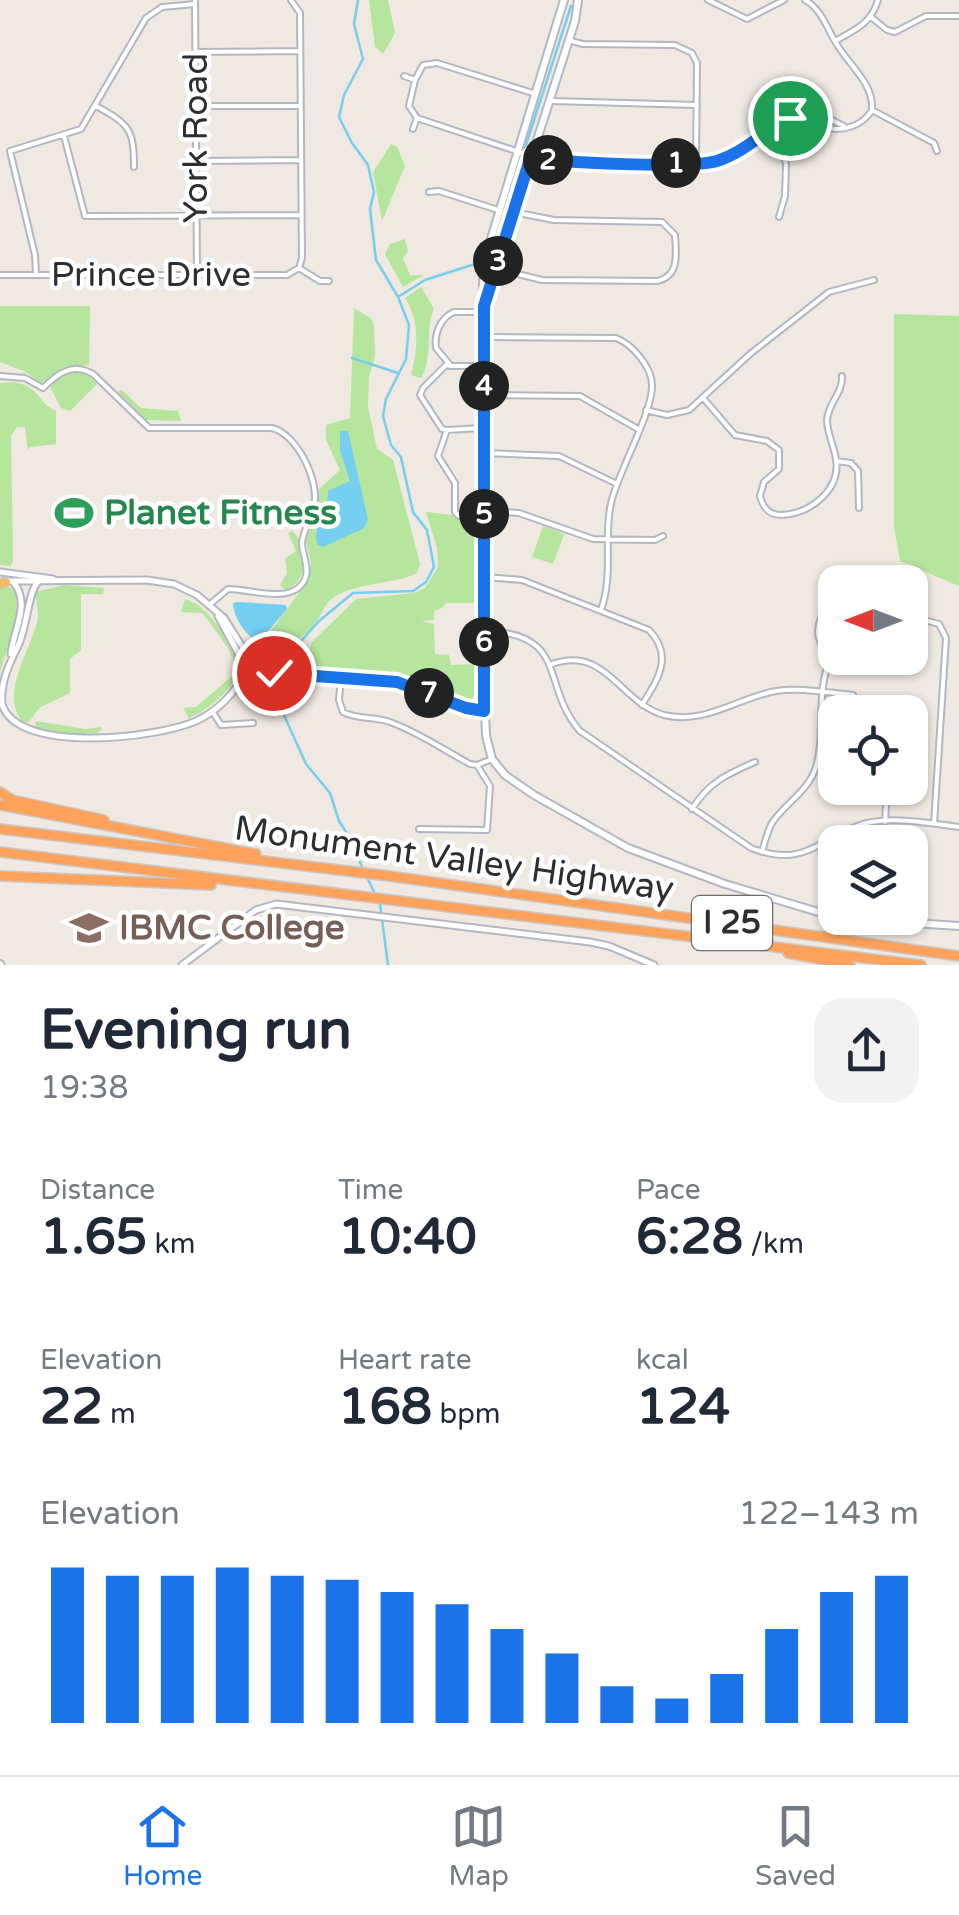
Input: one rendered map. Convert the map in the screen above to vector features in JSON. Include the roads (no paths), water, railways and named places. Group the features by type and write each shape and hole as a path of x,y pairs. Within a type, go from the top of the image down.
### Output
{"highway":[{"path":"0,792 12,800 130,828"},
{"path":"0,805 302,865"},
{"name":"Monument Valley Highway","path":"3,829 389,876 959,953"},
{"name":"Monument Valley Highway","path":"3,853 921,965"},
{"path":"0,876 303,890"},
{"path":"0,887 18,876"},
{"path":"712,938 850,965"}],"main road":[{"path":"564,0 483,265 484,711 492,759 505,775 534,795 628,848 725,884 818,912"},
{"path":"484,309 569,40 578,0"},
{"path":"928,924 959,926"}],"street":[{"path":"291,0 300,13 299,268 320,281 328,281"},
{"path":"708,0 747,19 784,0"},
{"path":"805,0 816,8 872,100 872,110 858,124 821,127 810,118"},
{"path":"834,41 871,17 878,0"},
{"path":"36,274 35,254 10,152 81,128 146,18 162,7 195,2"},
{"name":"York Road","path":"195,2 197,275"},
{"path":"871,17 886,30 895,32 926,16 959,16"},
{"path":"569,40 582,44 684,47 692,53 696,63 696,163"},
{"path":"196,52 300,51"},
{"path":"536,94 438,63 423,65 409,106 417,118 558,162 722,160 775,125 796,117 828,118 844,126"},
{"path":"404,76 415,80"},
{"path":"779,217 786,196 786,164 774,108 792,87"},
{"path":"549,101 697,105"},
{"path":"96,106 128,127 133,138 134,168"},
{"path":"196,106 301,106"},
{"path":"872,110 934,144 936,151"},
{"path":"413,128 417,118"},
{"path":"64,136 86,216 301,215"},
{"path":"196,161 301,160"},
{"path":"429,192 439,191 498,210"},
{"path":"483,265 542,280 658,281 674,270 674,230 662,222 554,220 513,212"},
{"name":"Prince Drive","path":"0,275 287,275 299,268"},
{"path":"646,410 672,415 688,410 750,354 829,292 874,280"},
{"path":"451,366 436,348 440,325 454,312 484,309"},
{"path":"484,337 621,340 633,348 650,376 652,391 610,506 609,582 601,610"},
{"path":"484,366 446,365 422,388 420,395 442,429 484,428"},
{"path":"0,376 25,378 43,388 60,373 80,368 91,372 149,428 272,428 290,438 315,494 302,542 308,564 304,581 287,594 228,589 208,605"},
{"path":"704,399 735,436 767,441 779,450 779,469 760,491 763,506 771,513 788,514 819,502 833,482 836,461 827,422 828,411 842,386 842,376"},
{"path":"484,395 580,396 638,429"},
{"path":"447,430 438,456 455,482 455,512 459,516 519,513 588,538 609,541 655,540 663,536"},
{"path":"484,453 558,456 617,484"},
{"path":"836,461 851,463 858,470 859,508"},
{"path":"0,572 53,579 163,582 189,591 218,616 250,682"},
{"path":"485,577 522,580 642,626 660,644 663,656 661,673 642,705"},
{"path":"5,582 53,579"},
{"path":"5,582 20,590 21,606 11,657"},
{"path":"38,582 30,591 27,624 1,686 1,701 10,720 28,730 71,738 186,725 212,711 238,687 274,673"},
{"path":"218,616 224,618 257,665 261,678"},
{"path":"928,621 939,624 946,638 934,824"},
{"path":"484,631 503,632 543,652 551,664 562,704 580,731 746,846 794,855 818,848"},
{"path":"551,664 571,658 602,669 642,705 662,714 688,718 777,691 853,695"},
{"path":"238,687 244,672 257,665"},
{"path":"257,665 274,673 397,682 484,711"},
{"path":"762,852 774,820 802,793 813,773 818,758 825,675"},
{"path":"341,676 339,697 343,712 354,718 381,718 396,724 477,765 490,786 487,830 419,829"},
{"path":"212,711 221,725 253,723"},
{"path":"477,765 492,759"},
{"path":"692,809 717,780 755,762"},
{"path":"885,822 886,805"},
{"path":"861,825 885,822 959,828"},
{"path":"182,965 243,918 266,906 289,904 590,942 654,965"}],"water":[{"path":"340,431 348,431 368,520 364,528 323,547 316,538 328,491 350,481 340,451"},
{"path":"233,603 286,605 287,609 257,640 237,619"}],"waterway":[{"path":"288,662 293,650 319,621 353,593 413,591 426,582 434,567 427,530 413,512 401,457 391,445 383,416 386,399 406,359 409,325 376,260 370,209 374,192 368,165 339,117 344,95 363,59 354,24 358,0"},
{"path":"525,148 571,6"},
{"path":"494,247 523,158"},
{"path":"398,297 425,280 478,263"},
{"path":"352,358 398,373"},
{"path":"286,683 283,713 306,764 330,793 363,870"},
{"path":"367,877 376,896"},
{"path":"380,904 388,965"}],"place":[{"name":"Planet Fitness","path":"74,513"},
{"name":"IBMC College","path":"89,928"}]}
